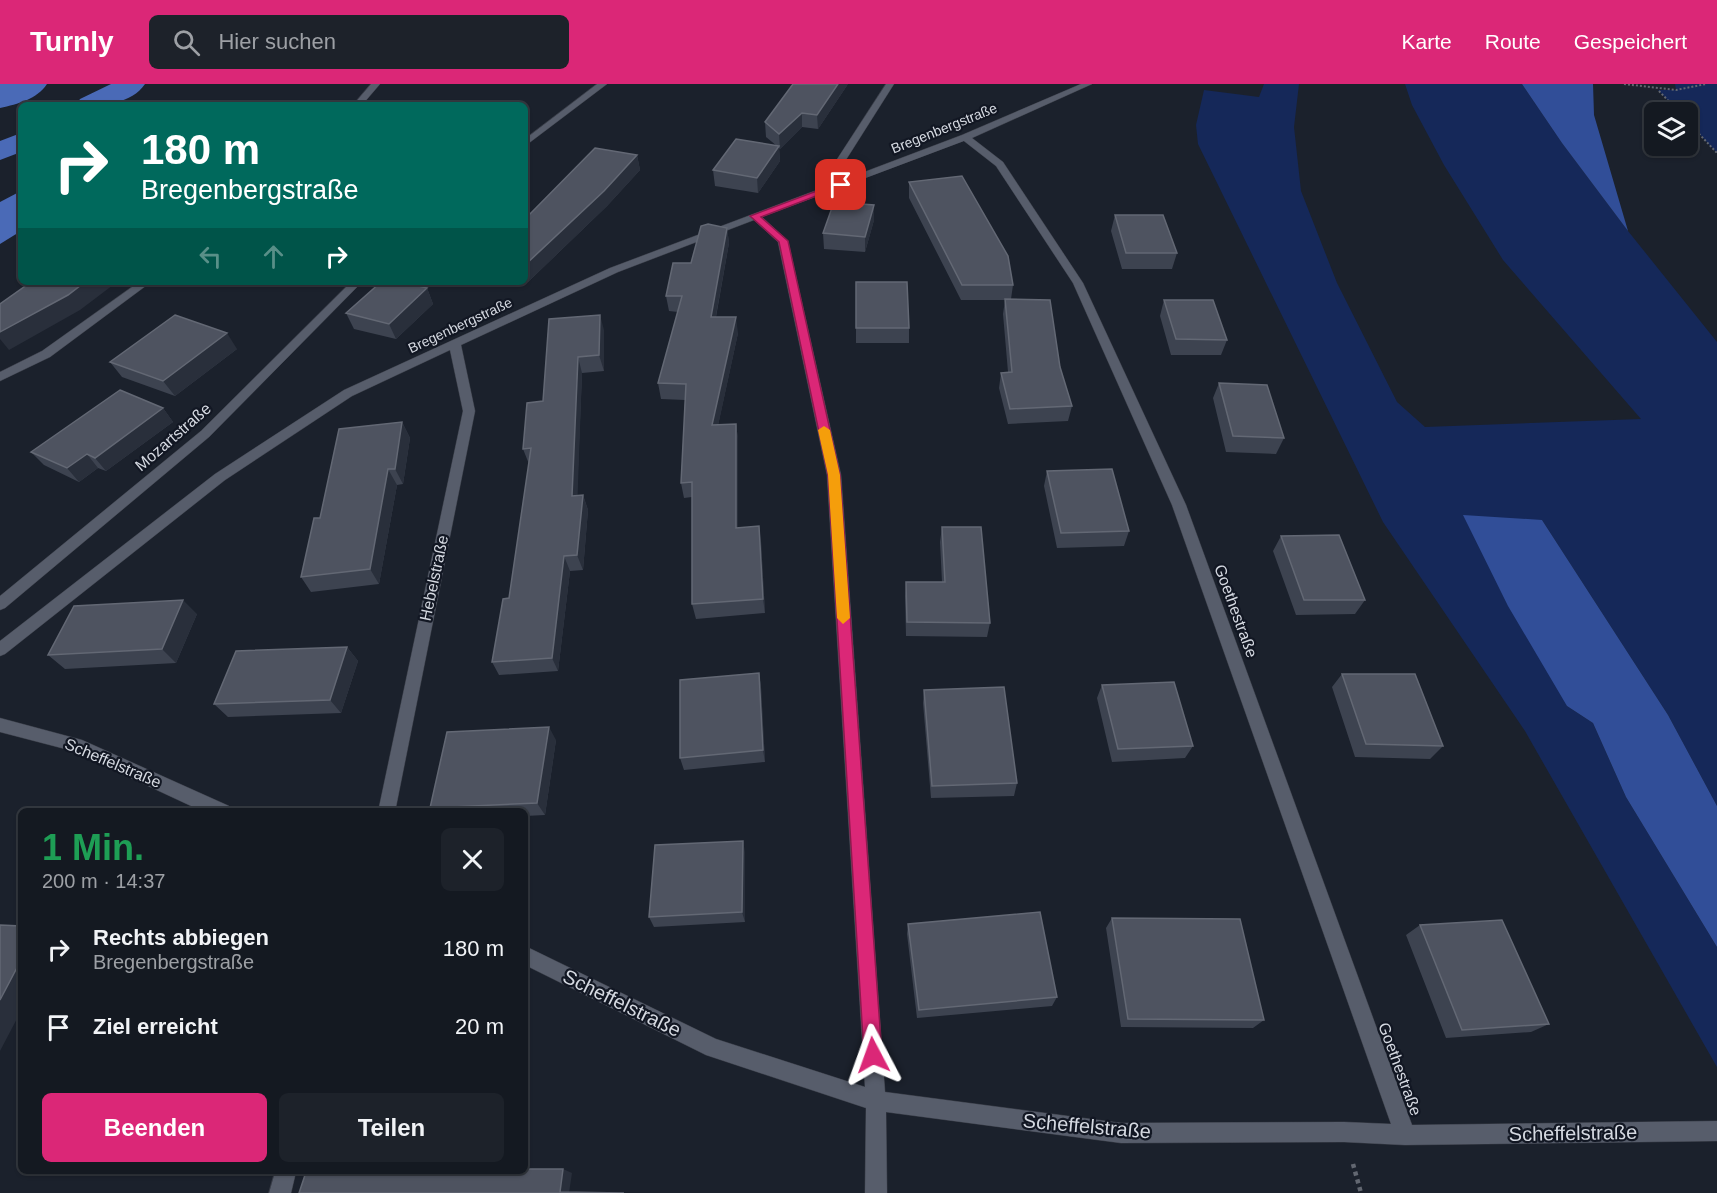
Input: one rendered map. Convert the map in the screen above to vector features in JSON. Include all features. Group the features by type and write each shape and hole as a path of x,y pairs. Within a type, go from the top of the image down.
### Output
{"street":[{"path":"360,102 376,84"},
{"path":"528,140 603,84"},
{"path":"820,193 890,84"},
{"name":"Bregenbergstraße","path":"0,650 220,477 348,393 614,270 965,137 1088,84"},
{"name":"Goethestraße","path":"965,137 1000,164 1078,282 1179,505 1405,1135"},
{"path":"755,216 783,241 834,475 876,1101 876,1193"},
{"path":"0,377 46,354 142,285"},
{"name":"Mozartstraße","path":"0,604 205,434 354,285"},
{"name":"Hebelstraße","path":"387,808 469,411 455,344"},
{"name":"Scheffelstraße","path":"0,724 76,745 214,808"},
{"name":"Scheffelstraße","path":"528,956 713,1048 876,1101 1121,1132 1344,1132 1405,1135 1717,1131"},
{"path":"280,1193 285,1174"}],"path":[{"path":"1624,84 1658,90 1695,89 1706,84"},
{"path":"1658,90 1669,102"},
{"path":"1698,133 1717,153"}],"shaded area":[{"path":"1264,84 1299,84 1294,127 1301,191 1337,283 1397,402 1425,427 1641,419 1503,260 1444,165 1412,105 1405,84 1522,84 1562,143 1628,231 1717,342 1717,806 1668,715 1542,520 1567,706 1593,723 1626,797 1717,947 1717,1067 1525,731 1383,522 1198,144 1196,125 1204,90 1259,97"},
{"path":"1522,84 1593,84 1594,115 1628,231 1562,143"},
{"path":"1675,84 1717,84 1717,153 1698,133 1698,102 1669,102 1658,90 1676,90"},
{"path":"18,193 18,233 0,244 0,202"},
{"path":"1463,515 1542,520 1668,715 1717,806 1717,947 1626,797 1593,723 1567,706 1508,606"}],"building":[{"path":"793,84 838,84 817,115 802,113 779,134 765,122"},
{"path":"736,139 779,146 757,178 713,170"},
{"path":"595,148 637,155 604,191 528,262 528,216"},
{"path":"962,176 1008,256 1013,285 962,285 909,182"},
{"path":"834,202 874,205 865,237 823,233"},
{"path":"1115,215 1163,215 1177,253 1126,253"},
{"path":"708,224 727,228 711,317 736,317 712,425 736,424 736,528 759,526 763,599 692,604 692,482 681,483 686,384 658,383 682,296 666,296 673,263 691,263 701,226"},
{"path":"856,282 907,282 909,328 856,328"},
{"path":"27,285 81,285 68,295 0,332 0,304"},
{"path":"378,285 414,285 427,288 389,324 346,313"},
{"path":"1005,299 1050,300 1060,367 1072,406 1010,409 1001,373 1012,372"},
{"path":"1164,300 1213,300 1227,340 1176,339"},
{"path":"175,315 227,333 163,381 110,362"},
{"path":"600,315 599,355 578,357 572,496 583,495 577,555 564,556 552,658 492,662 503,599 509,598 531,448 523,449 527,403 543,401 549,319"},
{"path":"1219,383 1267,385 1284,438 1233,436"},
{"path":"120,390 163,408 95,458 87,454 67,468 31,452"},
{"path":"402,422 395,469 388,469 370,569 301,577 314,518 320,518 339,429"},
{"path":"1112,469 1129,531 1061,533 1047,471"},
{"path":"942,527 981,527 990,623 907,622 906,582 945,582"},
{"path":"1339,535 1365,600 1304,600 1281,536"},
{"path":"183,600 162,649 48,655 74,606"},
{"path":"347,647 330,700 214,704 236,651"},
{"path":"759,673 763,750 680,758 680,680"},
{"path":"1342,674 1415,674 1443,746 1366,744"},
{"path":"1174,682 1193,746 1118,749 1102,685"},
{"path":"1004,687 1017,783 932,786 924,690"},
{"path":"549,727 537,803 430,808 447,732"},
{"path":"743,841 742,912 649,917 655,845"},
{"path":"1040,912 1057,997 919,1010 908,924"},
{"path":"1112,918 1240,919 1264,1020 1128,1019"},
{"path":"1502,920 1549,1024 1462,1030 1420,925"},
{"path":"0,925 18,926 18,966 0,1000"},
{"path":"528,1169 563,1169 560,1192 624,1193 299,1193 305,1174 528,1174"}],"waterway":[{"path":"0,95 25,84"},
{"path":"95,102 132,84"},
{"path":"0,152 18,143"}],"slow traffic":[{"path":"824,430 834,475 843,618"}],"route":[{"path":"841,185 755,216 783,241 834,475 873,1055"}]}
